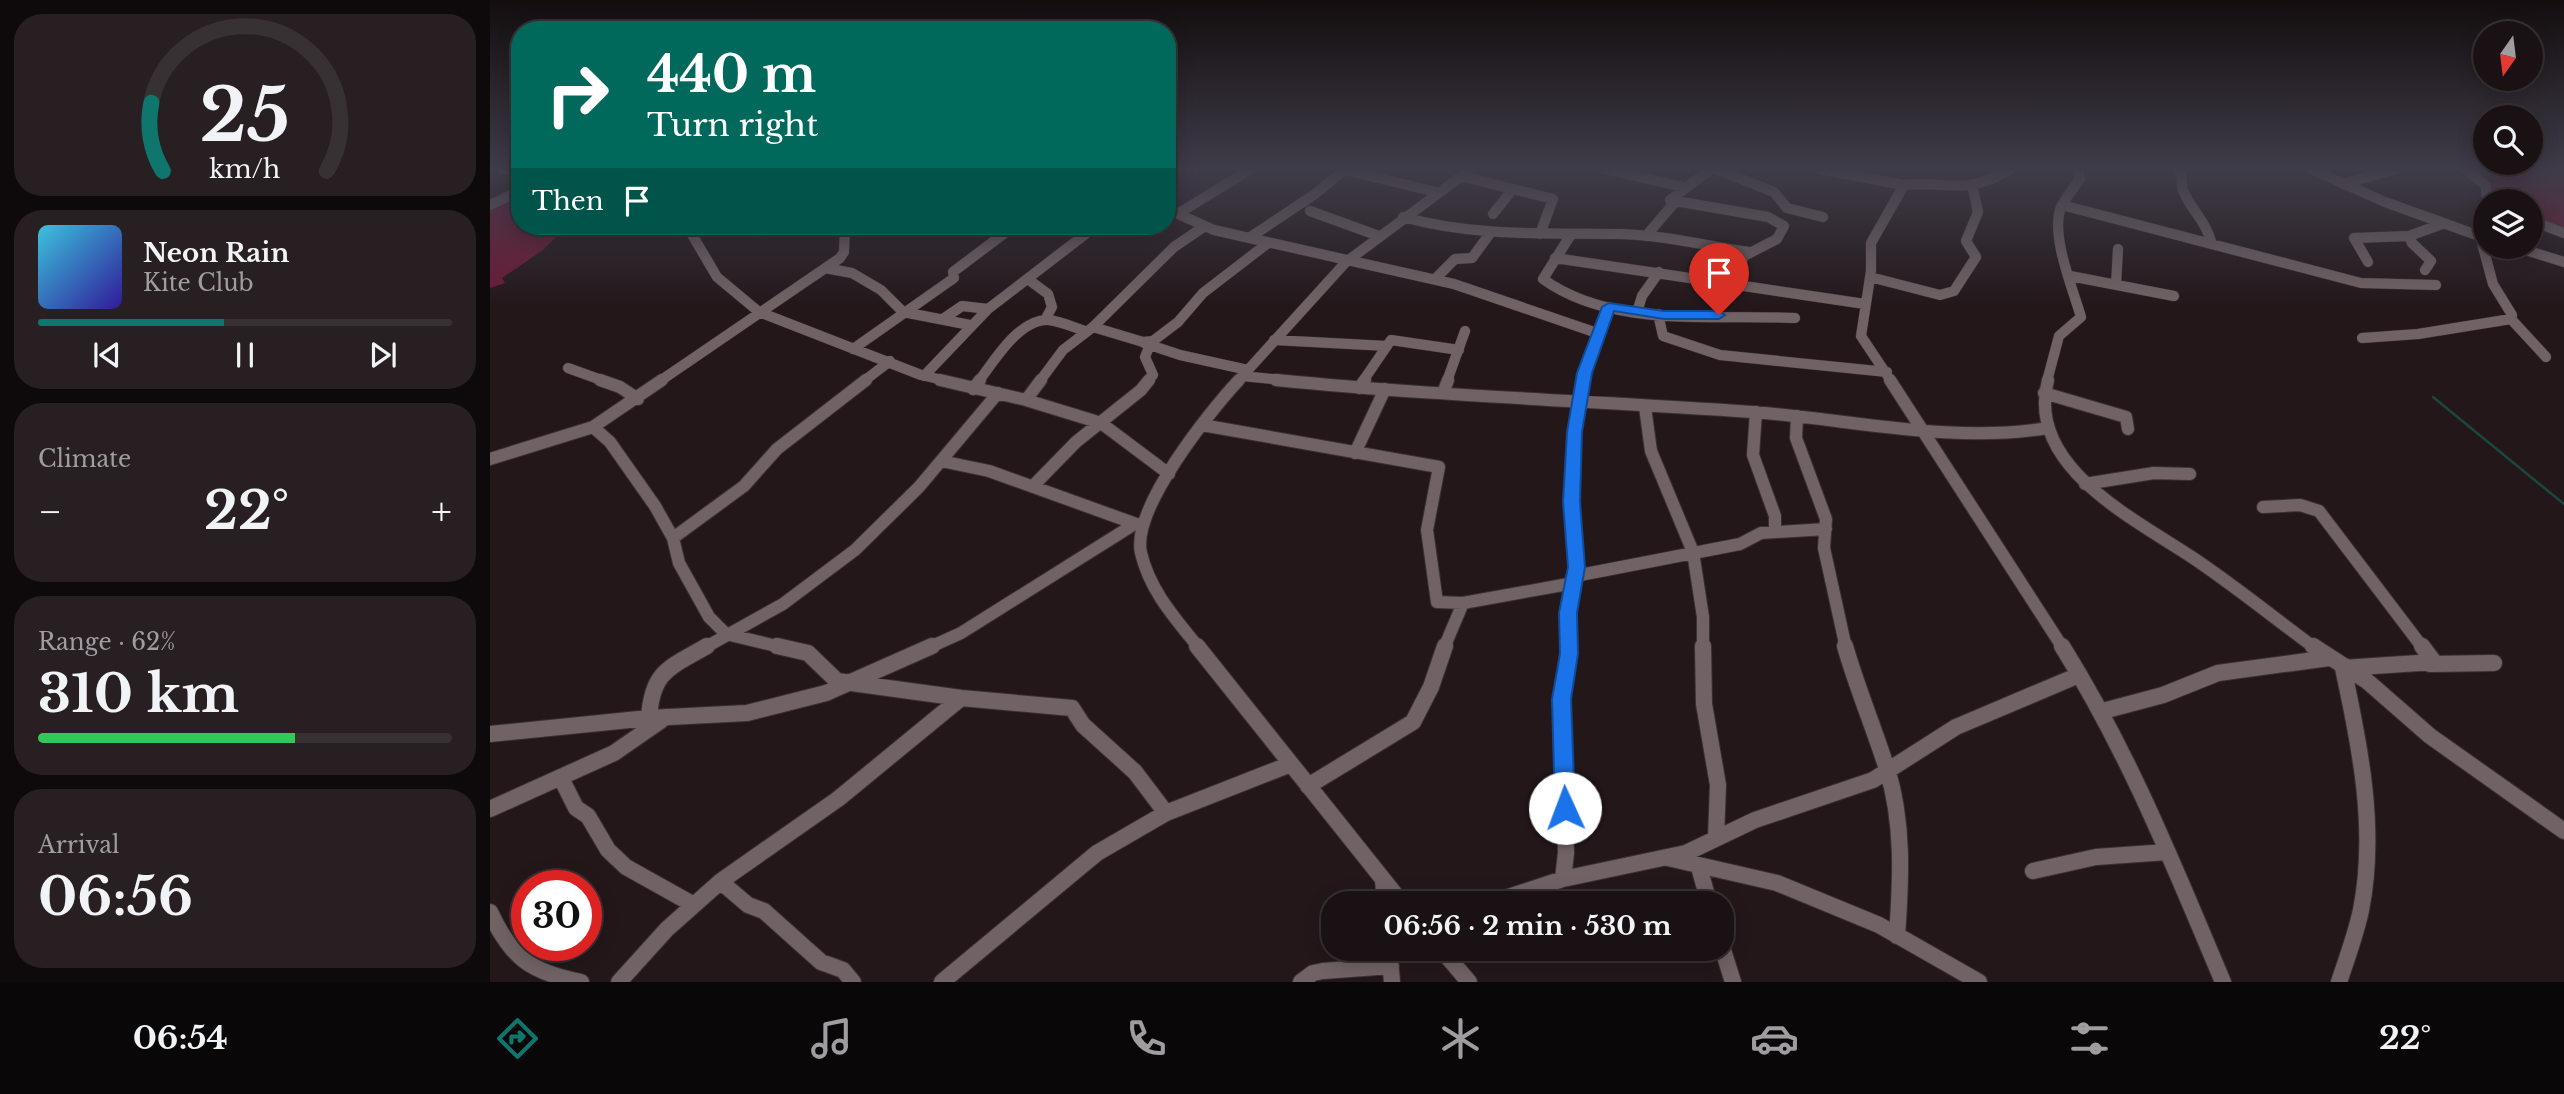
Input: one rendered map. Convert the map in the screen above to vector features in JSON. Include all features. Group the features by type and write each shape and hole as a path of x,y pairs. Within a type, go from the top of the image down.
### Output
{"street":[{"path":"1183,215 1205,226 1268,243 1346,262 1435,279 1600,334"},
{"path":"1249,238 1284,215"},
{"path":"1321,215 1379,236"},
{"path":"490,734 649,718 747,713 782,706 854,683 961,633 1138,525 1202,425 1245,373 1346,262 1406,215"},
{"path":"1540,234 1547,215"},
{"path":"1646,236 1664,215"},
{"path":"1733,284 1739,264 1749,252 1777,239 1784,228 1783,223 1755,215"},
{"path":"1814,215 1823,217"},
{"path":"1886,215 1874,234 1870,252 1870,277 1861,336 1985,522 2103,711 2136,776 2223,982"},
{"path":"1870,277 1940,295 1954,291 1976,257 1966,242 1977,215"},
{"path":"2060,215 2058,223 2081,317 2059,336 2044,393 2048,428 2059,450 2085,484 2117,510 2201,563 2343,668 2367,681 2430,736 2520,797 2564,831"},
{"path":"2100,215 2361,283 2436,285"},
{"path":"2200,215 2206,224 2212,244"},
{"path":"2419,215 2473,234"},
{"path":"1403,217 1451,229 1570,236 1609,233 1749,252"},
{"path":"2368,262 2354,238 2409,236 2442,224"},
{"path":"2543,225 2564,233"},
{"path":"1026,400 1063,351 1174,247 1205,226"},
{"path":"1435,279 1455,259 1472,258 1491,232"},
{"path":"693,235 717,277 759,313 924,376 1026,400 1101,423 1169,474"},
{"path":"490,459 593,426 638,398 841,258 845,235"},
{"path":"853,349 954,278 953,272 1002,235"},
{"path":"924,376 988,309 1085,235"},
{"path":"1570,236 1544,281 1573,296 1609,307 1638,309 1658,314 1795,318"},
{"path":"2409,236 2412,244 2428,254 2431,261 2425,270"},
{"path":"1146,345 1178,322 1203,293 1268,243"},
{"path":"2116,285 2118,248"},
{"path":"2543,255 2564,262"},
{"path":"1555,258 1866,304"},
{"path":"2488,259 2493,284 2512,315 2511,319 2546,358"},
{"path":"825,268 852,273 881,290 902,312 970,326"},
{"path":"1638,309 1642,296 1659,272"},
{"path":"2070,276 2174,296"},
{"path":"972,389 1013,339 1045,320 1052,307 1048,294 1029,280"},
{"path":"943,319 962,306 988,309"},
{"path":"1563,879 1566,853 1562,699 1569,654 1568,613 1577,558 1572,502 1578,403 1585,373 1609,307"},
{"path":"1658,314 1663,336 1720,355 1887,372"},
{"path":"2362,338 2438,334 2466,324 2511,319"},
{"path":"1045,320 1089,329 1245,373 1359,388 1756,412 1926,432 2030,432 2048,428"},
{"path":"1443,393 1465,331"},
{"path":"1275,340 1387,346"},
{"path":"1359,388 1391,340 1459,350"},
{"path":"1033,486 1076,442 1141,390 1153,375 1145,357 1146,345"},
{"path":"673,538 744,486 777,449 890,361"},
{"path":"568,368 620,387 638,398"},
{"path":"1355,453 1385,389"},
{"path":"649,718 651,694 659,680 726,634 783,604 842,562 896,512 998,393"},
{"path":"2044,393 2126,417 2128,429"},
{"path":"1645,407 1651,451 1693,552 1703,617 1704,704 1718,785 1716,837"},
{"path":"1756,412 1753,456 1775,516 1775,530"},
{"path":"1797,416 1796,438 1823,507 1826,529 1824,548 1839,624 1859,693 1888,771 1900,841 1897,936"},
{"path":"1202,425 1439,467 1427,530 1433,557 1434,597 1444,604 1463,603 1740,544 1761,533 1775,530 1826,529"},
{"path":"593,426 610,442 673,538 679,563 709,617 726,634 808,653 837,681 961,698 1072,708 1083,725 1135,772 1166,813"},
{"path":"941,461 965,465 1033,486 1138,525"},
{"path":"2085,484 2154,473 2190,474"},
{"path":"2263,507 2300,505 2319,511 2433,657 2434,662 2430,664"},
{"path":"1138,525 1140,550 1156,594 1392,891"},
{"path":"1308,786 1413,722 1431,687 1449,633 1463,603"},
{"path":"2103,711 2163,695 2218,673 2329,657"},
{"path":"2343,668 2395,663 2494,663"},
{"path":"2339,982 2363,901 2365,875 2360,751 2343,668"},
{"path":"1526,891 1563,879 1668,858 1716,837 1873,780 1956,727 2079,675"},
{"path":"619,982 639,957 694,905 759,851 790,835 859,784 961,698"},
{"path":"490,810 614,753 667,717"},
{"path":"942,982 1097,853 1166,813 1291,764"},
{"path":"561,778 576,808 589,816 608,850 626,867 694,905"},
{"path":"2034,871 2096,857 2167,852"},
{"path":"1668,858 1777,883 1858,915 1979,982"},
{"path":"1699,867 1706,891"},
{"path":"1383,880 1384,891"},
{"path":"722,882 748,905 764,911 821,962 843,970 853,982"},
{"path":"492,924 507,947 524,965 549,976 581,982"},
{"path":"1451,961 1469,982"},
{"path":"1726,961 1733,982"},
{"path":"1301,982 1313,973 1323,971 1390,966"}],"shaded area":[{"path":"490,215 511,215 511,235 558,235 543,250 502,278 505,283 490,288"},
{"path":"2543,215 2564,215 2564,230 2543,222"}],"waterway":[{"path":"2433,397 2564,504"}],"route":[{"path":"1565,808 1562,699 1569,654 1568,613 1577,567 1572,479 1578,403 1585,373 1609,307 1638,309 1664,315 1719,315"}]}
